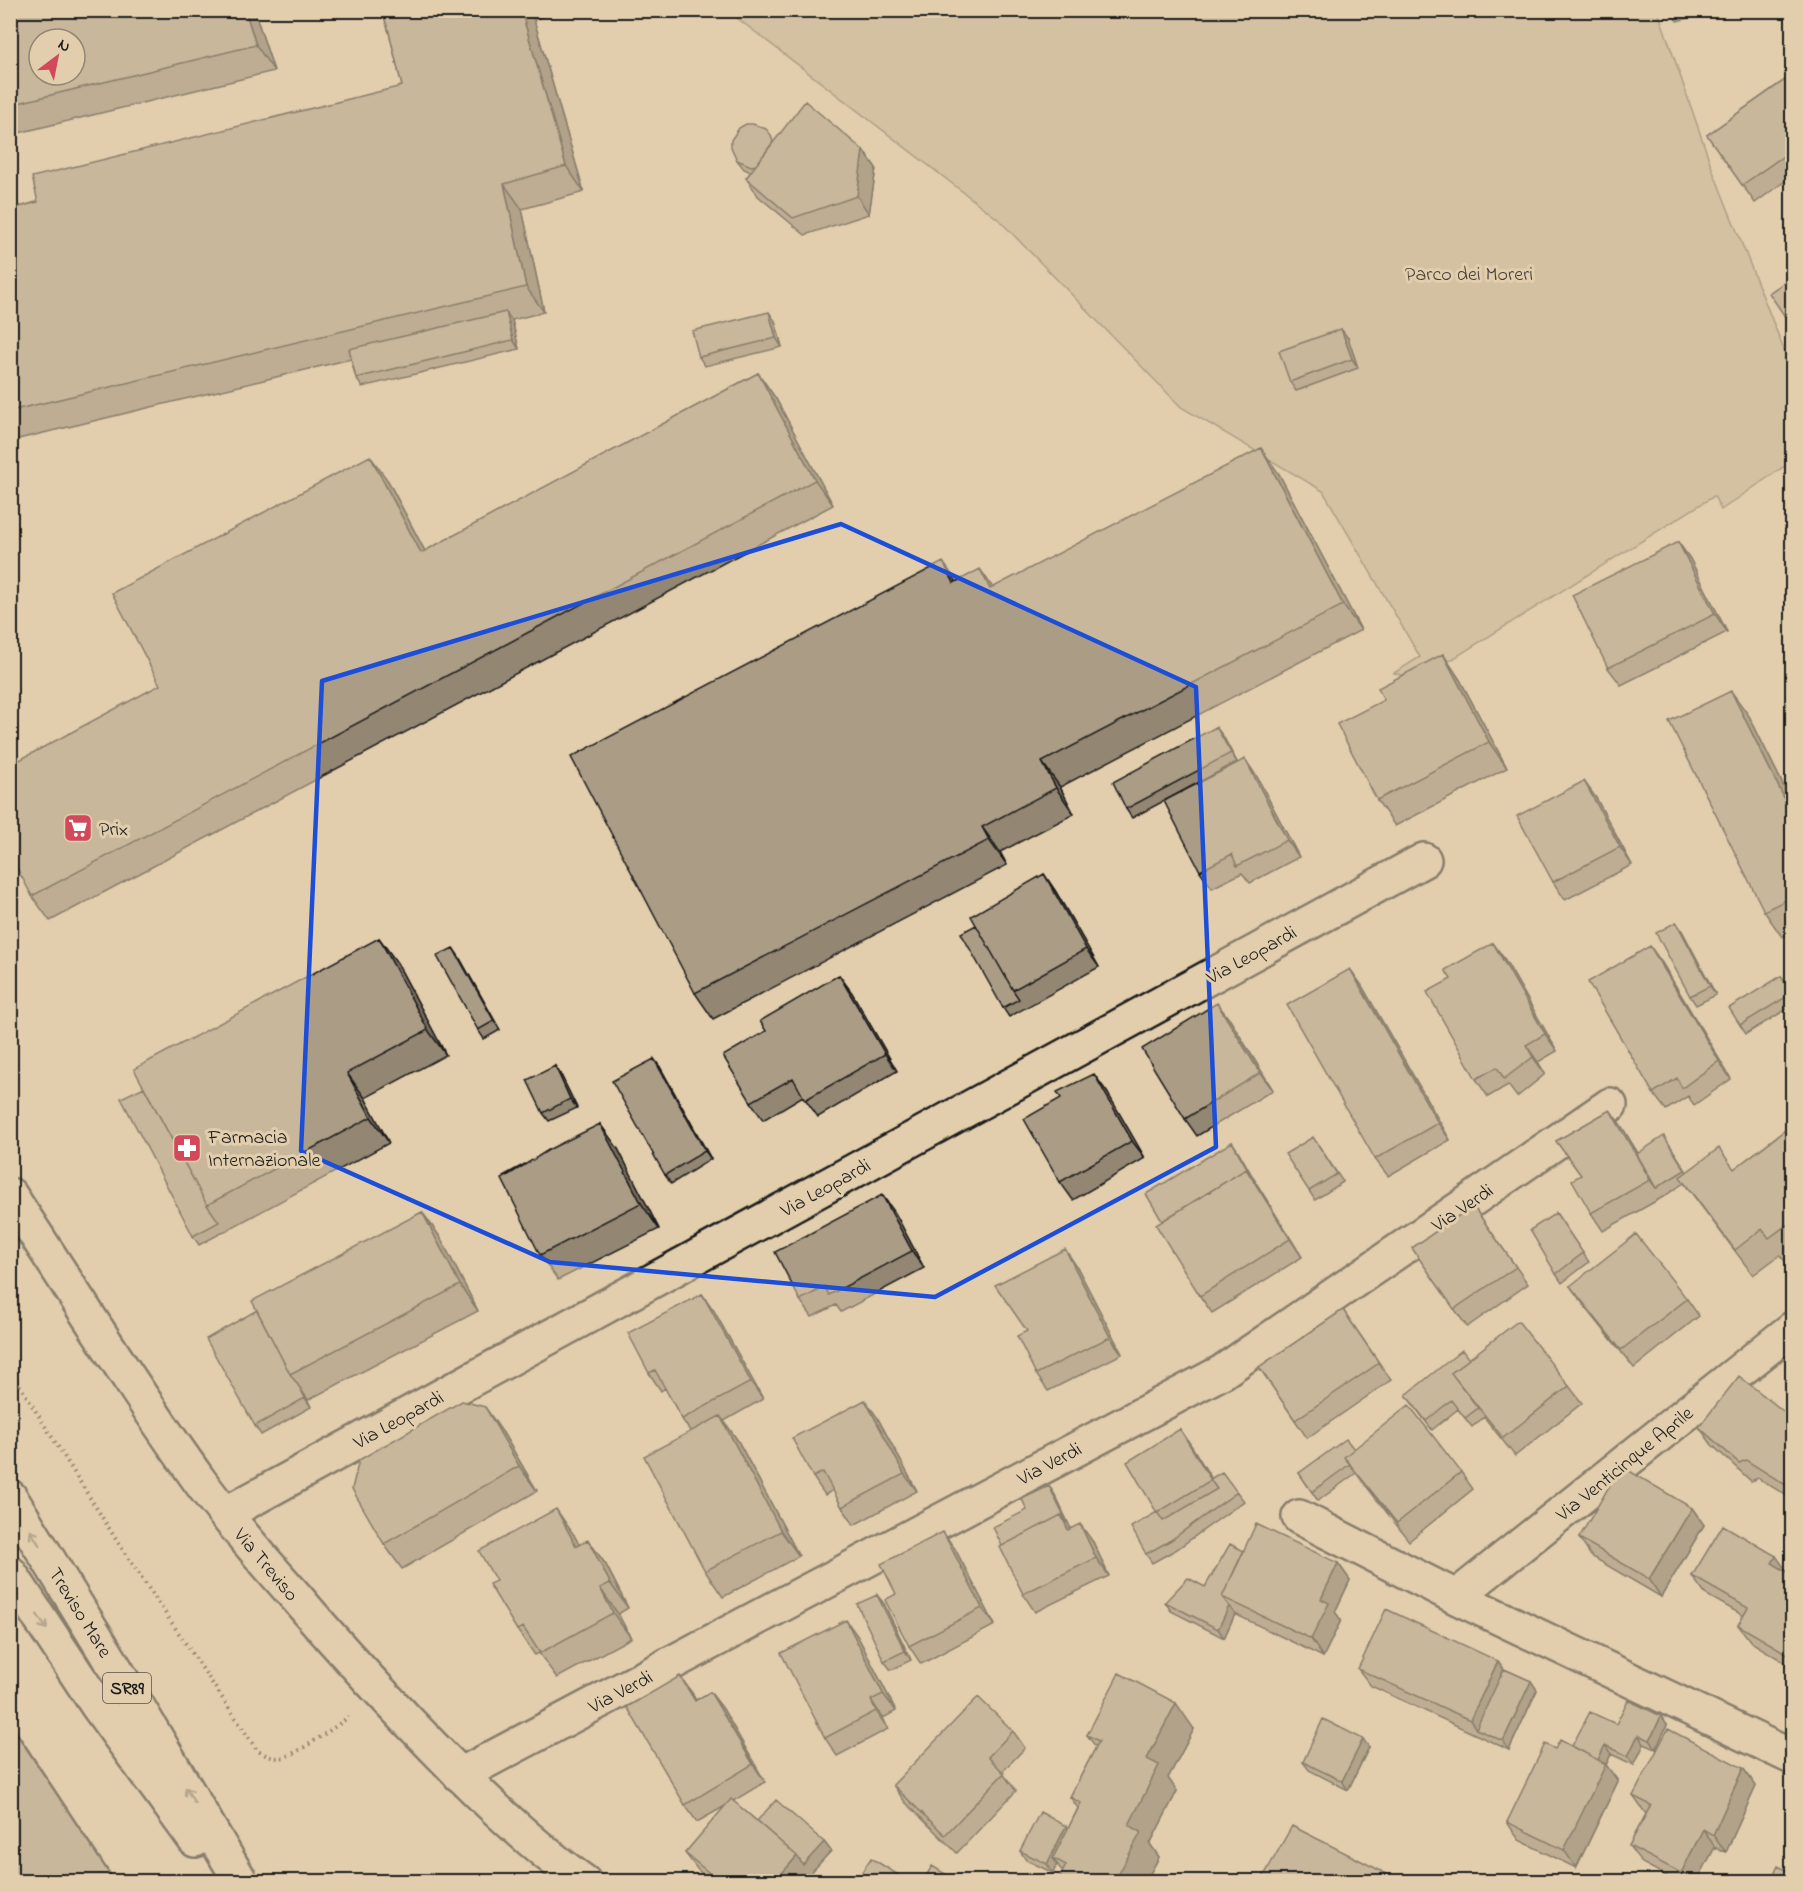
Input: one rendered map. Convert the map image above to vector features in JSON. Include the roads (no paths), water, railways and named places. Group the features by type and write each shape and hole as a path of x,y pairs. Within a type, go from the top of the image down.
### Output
{"main road":[{"name":"Via Leopardi","path":"225,1514 1424,860"},
{"name":"Via Verdi","path":"460,1775 1222,1372 1610,1105"},
{"name":"Via Treviso","path":"10,1195 141,1396 225,1514 269,1567 383,1695 460,1775 509,1822 562,1866 584,1881"},
{"name":"Via Venticinque Aprile","path":"1456,1597 1792,1329"},
{"name":"Treviso Mare","path":"10,1497 115,1668 241,1881"},
{"path":"1299,1517 1456,1597 1792,1757"},
{"name":"Treviso Mare","path":"10,1573 97,1705 225,1881"}],"place":[{"name":"Prix","path":"78,828"},
{"name":"Farmacia Internazionale","path":"187,1148"}],"park label":[{"name":"Parco dei Moreri","path":"1469,273"}]}
